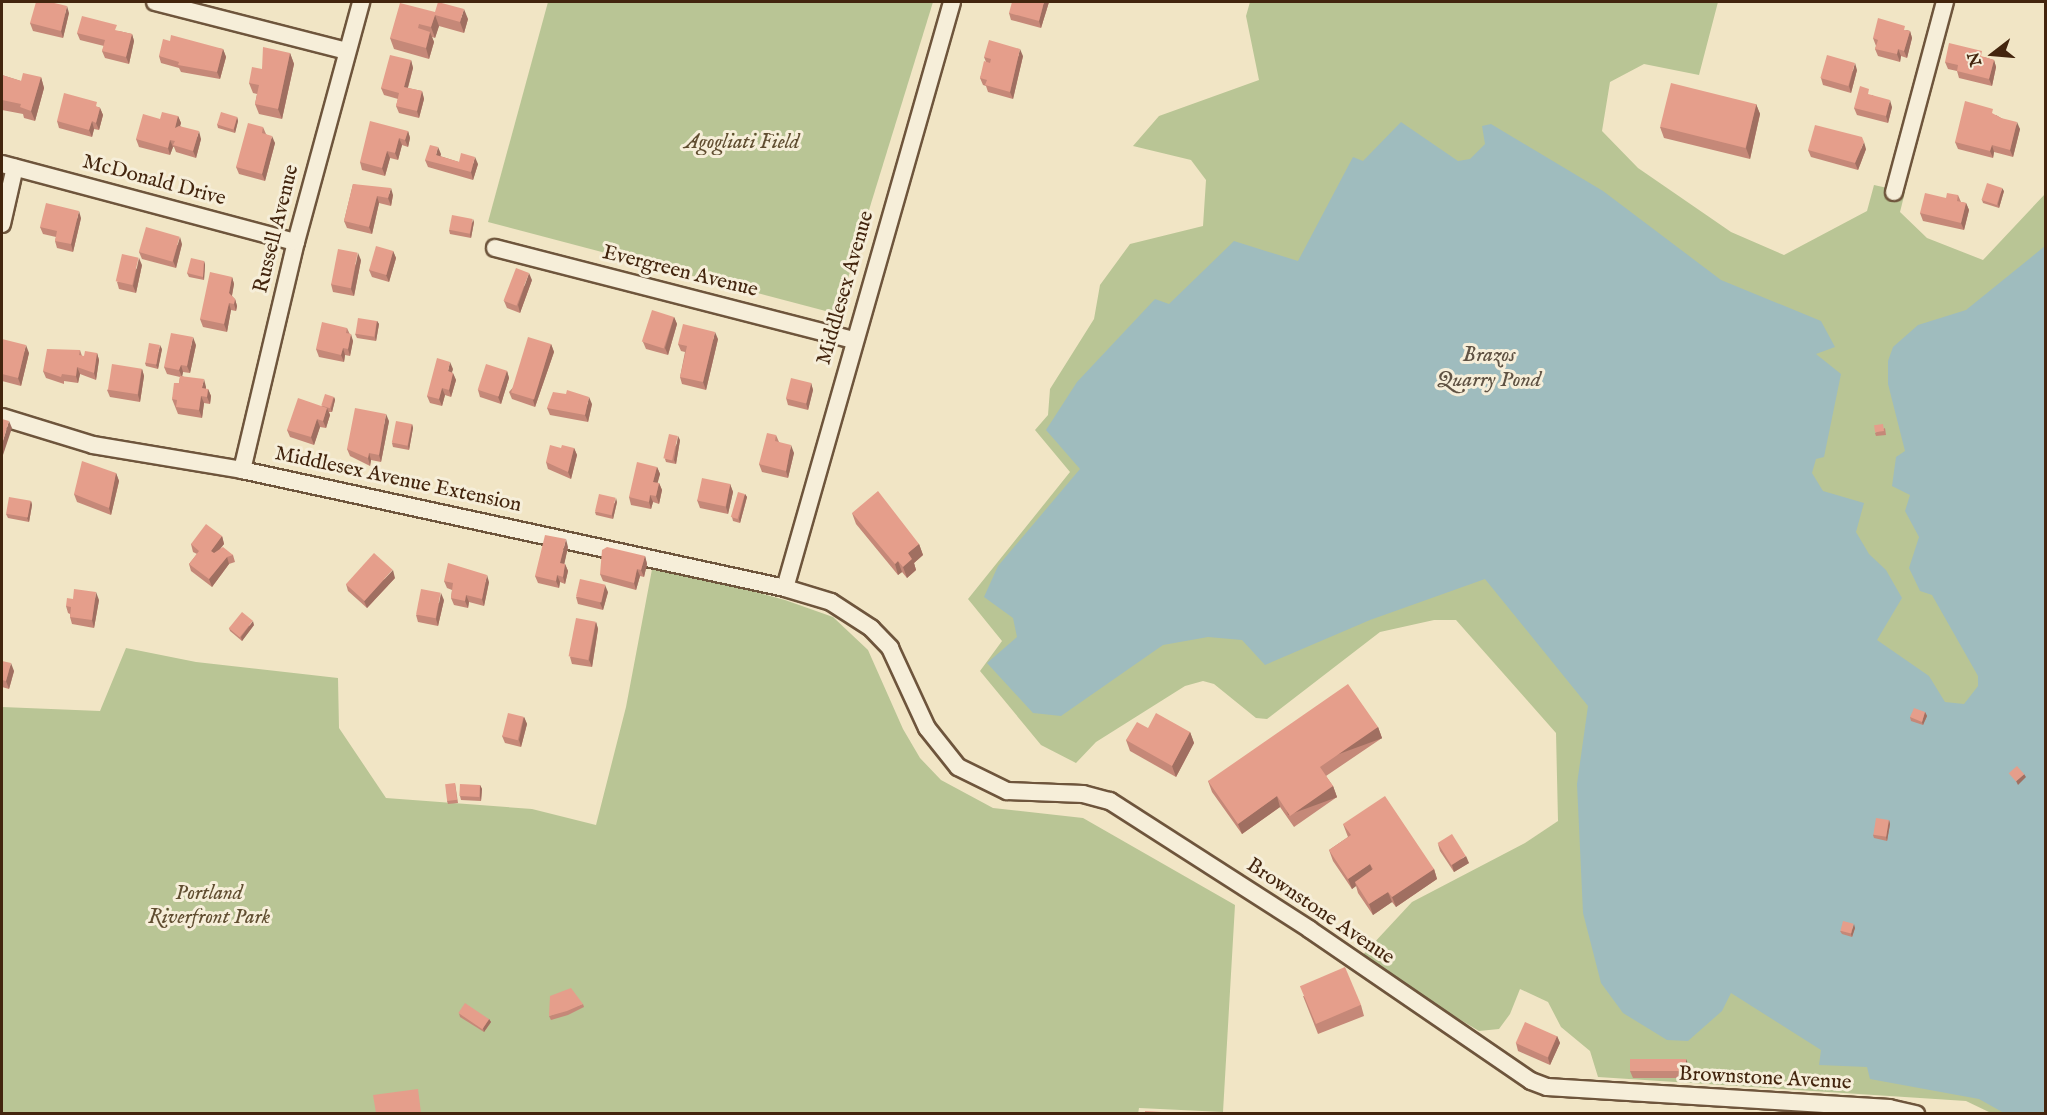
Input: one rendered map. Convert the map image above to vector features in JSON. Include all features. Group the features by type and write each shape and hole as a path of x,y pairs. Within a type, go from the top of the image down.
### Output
{"street":[{"path":"155,2 347,51"},
{"name":"Russell Avenue","path":"242,470 296,242 361,2"},
{"name":"Middlesex Avenue","path":"785,588 952,2"},
{"path":"1894,192 1944,2"},
{"path":"2,225 8,166"},
{"name":"McDonald Drive","path":"8,166 296,242"},
{"name":"Evergreen Avenue","path":"495,248 854,340"},
{"name":"Middlesex Avenue Extension","path":"2,417 93,445 242,470 785,588"},
{"name":"Brownstone Avenue","path":"785,588 831,602 881,637 898,659 927,728 958,767 1008,791 1083,794 1110,801 1309,929 1531,1081 1547,1088 1889,1108 1916,1113"}],"green space":[{"name":"Agogliati Field","path":"548,2 933,2 837,314 488,222"},
{"name":"Brazos Quarry Pond","path":"1250,2 1718,2 1699,75 1644,64 1610,82 1602,131 1638,168 1731,232 1784,255 1867,211 1874,185 1905,192 1900,212 1927,238 1983,260 2045,194 2045,1113 1991,1113 1966,1101 1598,1077 1590,1051 1561,1027 1548,1002 1520,989 1510,1014 1499,1029 1479,1031 1359,959 1412,902 1525,843 1558,821 1556,733 1456,620 1434,620 1380,632 1267,719 1256,718 1214,684 1203,681 1185,686 1096,742 1076,763 1041,745 980,671 1002,641 968,599 1070,472 1035,430 1048,415 1050,389 1094,319 1100,285 1130,244 1203,226 1206,180 1191,160 1133,146 1159,116 1259,80 1246,16"},
{"name":"Portland Riverfront Park","path":"653,564 785,600 833,617 868,650 903,729 920,758 941,780 993,808 1083,818 1235,905 1223,1112 1139,1108 1138,1114 2,1114 2,707 100,711 126,648 196,662 338,678 339,728 386,798 532,809 596,825 626,707"}],"water":[{"name":"Brazos Quarry Pond","path":"1401,122 1458,161 1470,159 1485,144 1482,126 1491,124 1603,191 1721,280 1821,321 1835,347 1816,354 1841,374 1824,457 1816,459 1812,473 1823,491 1864,503 1856,532 1869,554 1886,570 1902,598 1877,640 1929,676 1945,702 1964,704 1978,686 1978,676 1932,595 1920,591 1909,568 1919,537 1905,511 1910,495 1892,486 1896,457 1905,451 1888,384 1888,361 1893,347 1918,325 1966,310 2045,246 2045,1113 2004,1113 1979,1099 1870,1079 1867,1067 1819,1065 1821,1050 1731,993 1722,1011 1688,1041 1667,1040 1623,1013 1601,983 1583,913 1577,784 1588,706 1485,579 1370,620 1265,665 1242,640 1208,637 1163,645 1061,716 1033,713 987,663 1017,637 1013,618 984,597 998,566 1080,469 1046,430 1077,382 1155,299 1169,304 1234,241 1298,261 1353,157 1363,161"}],"building":[{"path":"36,2 67,6 61,31 30,23"},
{"path":"438,2 464,9 460,22 435,15 431,27 419,24 418,28 430,32 426,48 390,38 400,3 435,12"},
{"path":"1012,2 1044,2 1039,21 1009,13"},
{"path":"82,16 117,25 115,30 132,34 126,57 102,51 105,40 77,33"},
{"path":"1878,18 1905,26 1904,30 1910,31 1904,51 1898,49 1897,54 1875,49 1878,40 1873,38"},
{"path":"171,35 223,49 217,72 178,65 179,62 159,56 163,39 170,41"},
{"path":"989,40 1020,49 1010,92 985,85 987,80 980,78 984,61 990,63 991,59 984,57"},
{"path":"1949,43 1982,51 1981,56 1994,60 1989,79 1957,71 1958,65 1945,62"},
{"path":"263,47 290,53 278,109 255,104 259,85 249,83 252,67 262,69"},
{"path":"390,55 411,60 404,87 422,91 417,111 396,106 399,93 381,88"},
{"path":"1827,55 1855,63 1848,86 1820,78"},
{"path":"23,73 41,77 31,111 20,107 21,104 2,100 2,75 21,81"},
{"path":"1671,83 1756,104 1745,148 1660,127"},
{"path":"1860,86 1869,89 1868,94 1890,100 1886,116 1854,108"},
{"path":"64,93 97,102 96,106 100,108 96,123 92,121 89,130 57,121"},
{"path":"1965,101 1993,109 1992,113 2001,118 2017,122 2010,150 1992,145 1990,151 1955,142"},
{"path":"162,112 178,116 175,128 179,126 199,131 193,151 173,145 175,141 170,140 168,148 136,139 143,114 160,119"},
{"path":"221,112 237,117 233,129 217,124"},
{"path":"370,121 408,131 405,140 399,138 395,153 387,151 382,168 360,162"},
{"path":"248,123 263,127 262,133 272,136 262,174 236,167"},
{"path":"1815,125 1862,137 1864,142 1855,163 1808,150"},
{"path":"430,145 438,147 436,155 459,162 461,153 475,157 471,172 425,160"},
{"path":"1987,183 2002,188 1997,205 1981,200"},
{"path":"353,184 391,188 388,198 377,196 369,227 344,221"},
{"path":"1925,193 1946,198 1947,193 1958,195 1957,201 1966,203 1961,223 1920,213"},
{"path":"46,203 79,211 71,244 55,241 57,231 40,227"},
{"path":"452,215 473,219 470,234 449,230"},
{"path":"146,227 180,237 172,262 139,252"},
{"path":"376,246 393,251 386,275 369,270"},
{"path":"338,249 358,253 351,288 331,284"},
{"path":"122,254 139,258 132,285 116,281"},
{"path":"191,258 204,261 203,277 187,273"},
{"path":"516,268 529,273 517,306 503,301"},
{"path":"210,272 232,277 229,293 235,299 234,304 229,303 224,324 200,319"},
{"path":"652,310 674,317 664,348 642,341"},
{"path":"358,318 377,321 374,337 355,334"},
{"path":"322,322 347,328 346,333 351,334 348,349 343,348 341,355 316,349"},
{"path":"683,324 715,332 703,382 680,377 687,346 678,344"},
{"path":"171,333 193,337 187,366 181,365 179,370 164,367"},
{"path":"528,337 551,344 534,399 511,392"},
{"path":"2,339 26,345 18,378 2,374"},
{"path":"149,343 160,345 156,365 146,363"},
{"path":"47,349 80,350 79,355 84,356 85,351 97,353 94,373 77,367 76,376 62,374 61,377 43,371"},
{"path":"437,358 450,362 448,371 453,373 449,390 442,388 439,399 427,396"},
{"path":"112,364 142,369 138,394 108,390"},
{"path":"486,364 507,371 499,396 478,390"},
{"path":"180,376 204,379 202,388 208,389 207,397 201,396 199,410 176,407 177,400 172,399 174,383 179,383"},
{"path":"791,378 811,383 806,403 786,398"},
{"path":"567,390 589,397 585,415 547,408 553,392 566,394"},
{"path":"325,394 334,397 330,408 321,405"},
{"path":"298,398 327,408 323,421 317,419 311,437 287,430"},
{"path":"355,408 386,414 379,455 369,453 368,458 347,449"},
{"path":"2,419 9,421 2,444"},
{"path":"396,421 412,424 408,446 392,443"},
{"path":"1883,424 1884,431 1875,432 1874,425"},
{"path":"767,433 776,435 775,441 791,445 786,471 759,464"},
{"path":"669,434 678,436 672,460 663,458"},
{"path":"550,445 574,448 568,472 546,462"},
{"path":"82,461 116,473 109,508 74,494"},
{"path":"637,462 657,467 653,482 659,483 656,496 650,495 649,502 629,497"},
{"path":"702,478 730,484 726,507 697,500"},
{"path":"878,491 919,544 908,553 912,559 903,567 898,561 895,564 852,513"},
{"path":"738,492 745,494 738,519 731,517"},
{"path":"599,494 616,498 612,515 595,512"},
{"path":"9,497 31,501 28,518 6,514"},
{"path":"206,524 222,536 211,551 214,553 223,547 233,555 227,557 209,579 189,564 199,551 191,544"},
{"path":"545,535 566,539 560,563 565,564 563,577 557,575 556,581 535,576"},
{"path":"607,547 645,556 641,570 637,569 634,583 600,574 602,550"},
{"path":"374,553 393,570 364,601 346,584"},
{"path":"448,563 487,575 482,599 466,595 465,601 451,598 453,583 444,581"},
{"path":"580,579 605,585 601,602 576,597"},
{"path":"74,589 96,592 92,620 70,617 71,607 66,606 67,598 73,599"},
{"path":"421,589 441,593 436,618 416,615"},
{"path":"242,612 253,621 240,637 229,628"},
{"path":"576,618 596,622 588,660 569,656"},
{"path":"2,661 11,663 6,681 2,680"},
{"path":"1348,684 1378,727 1320,767 1333,786 1290,816 1277,796 1238,824 1208,781"},
{"path":"1914,708 1925,712 1922,722 1910,717"},
{"path":"508,713 524,717 518,740 502,736"},
{"path":"1156,713 1190,732 1172,766 1126,740 1137,722 1148,728"},
{"path":"2017,766 2024,774 2016,782 2009,773"},
{"path":"455,783 457,800 447,801 445,784"},
{"path":"460,784 480,785 479,797 459,796"},
{"path":"1385,796 1434,869 1392,897 1388,892 1369,904 1355,882 1373,869 1370,864 1348,879 1329,850 1351,835 1343,824"},
{"path":"1876,818 1889,820 1886,837 1873,835"},
{"path":"1452,834 1466,856 1451,865 1438,843"},
{"path":"1843,921 1854,924 1851,934 1840,931"},
{"path":"1345,967 1361,1005 1316,1024 1300,986"},
{"path":"571,988 583,1004 549,1016 550,996"},
{"path":"465,1003 489,1019 482,1029 458,1013"},
{"path":"1525,1022 1557,1036 1548,1057 1516,1043"},
{"path":"1630,1059 1686,1059 1686,1071 1630,1071"},
{"path":"418,1089 421,1113 376,1113 373,1095"},
{"path":"1145,1111 1179,1113 1145,1113"}]}
